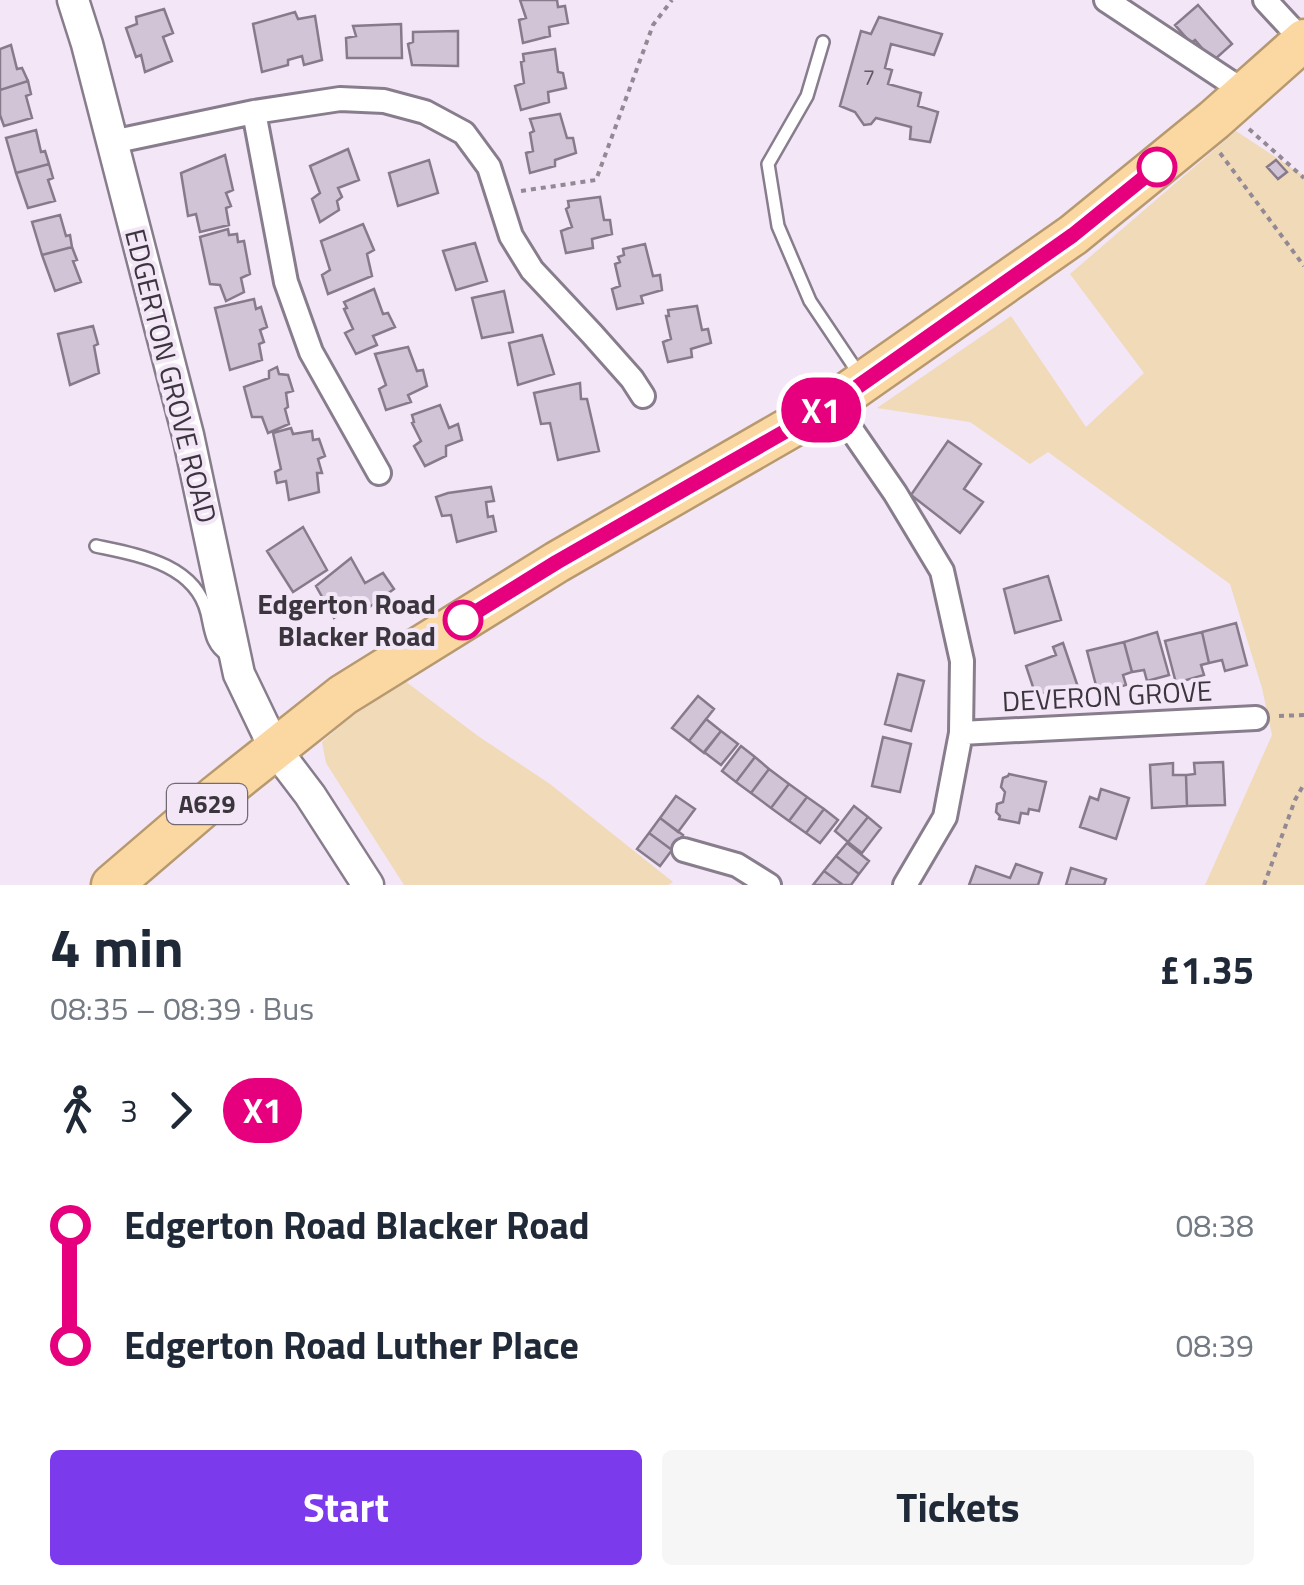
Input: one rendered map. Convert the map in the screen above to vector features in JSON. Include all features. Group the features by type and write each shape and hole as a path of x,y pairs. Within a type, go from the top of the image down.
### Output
{"highway":[{"name":"A629","path":"112,885 342,695 557,562 849,393 1073,235 1303,40"}],"street":[{"name":"EDGERTON GROVE ROAD","path":"73,0 188,435 239,674 275,749 368,885"},
{"path":"1106,0 1224,110"},
{"path":"1265,0 1303,40"},
{"path":"112,142 254,112 340,99 384,102 425,112 464,133 489,167 511,236 532,270 643,396"},
{"path":"254,112 286,282 311,352 378,472"},
{"path":"849,393 895,492 942,571 962,661 961,733 945,817 905,885"},
{"name":"DEVERON GROVE","path":"961,733 1256,718"},
{"path":"684,850 737,866 770,885"}],"lane":[{"path":"824,42 806,96 768,164 778,226 849,393"},
{"path":"96,546 138,554 186,578 202,599 216,646 236,658"}],"path":[{"path":"496,195 596,180 653,25 672,0"},
{"path":"1224,110 1304,178"},
{"path":"1224,110 1231,166 1304,266"},
{"path":"1264,885 1294,800 1304,784"}],"shaded area":[{"path":"1236,131 1304,176 1304,885 1205,885 1272,735 1230,584 1048,452 1030,464 970,422 877,408 1011,316 1086,427 1144,373 1070,274"},
{"path":"405,681 550,784 673,882 404,885 326,763 322,742 349,718"}],"building":[{"path":"520,0 557,0 558,7 565,6 568,23 549,27 550,36 523,43 519,20 526,18"},
{"path":"1198,5 1232,44 1213,61 1175,25"},
{"path":"164,9 173,33 163,37 172,61 145,72 141,55 136,57 126,28 137,24 136,17"},
{"path":"295,12 298,19 315,16 322,60 304,65 302,56 288,60 288,65 262,72 253,24"},
{"path":"879,17 942,34 934,55 891,44 885,68 892,70 888,84 921,93 918,106 938,112 930,142 910,139 911,127 876,118 864,125 855,112 840,106 861,31 871,34"},
{"path":"401,24 402,58 347,58 346,38 356,36 353,26"},
{"path":"458,31 458,66 412,65 408,44 413,42 413,32"},
{"path":"11,45 17,69 22,68 28,81 0,90 0,49"},
{"path":"555,49 558,72 563,73 566,88 548,92 549,102 521,110 515,86 524,83 523,54"},
{"path":"28,81 31,94 26,96 32,118 4,126 0,90"},
{"path":"560,114 576,153 555,160 555,166 530,173 526,153 533,151 530,133 534,131 530,119"},
{"path":"36,130 41,152 45,151 49,164 16,173 6,138"},
{"path":"348,149 359,180 338,188 342,197 337,201 339,210 320,222 312,199 320,193 310,166"},
{"path":"225,155 233,190 226,193 231,206 226,208 229,225 200,232 196,214 188,216 181,173"},
{"path":"429,160 438,193 398,206 389,173"},
{"path":"1276,160 1287,172 1278,179 1267,167"},
{"path":"49,164 53,178 48,180 55,201 28,208 16,173"},
{"path":"600,197 604,220 610,220 612,234 592,239 593,248 566,253 561,231 572,227 566,209 568,201"},
{"path":"60,215 72,247 42,255 32,222"},
{"path":"363,224 374,250 367,254 372,276 328,294 322,275 330,270 321,241"},
{"path":"228,229 229,235 237,234 238,242 244,241 250,274 241,278 244,292 226,301 220,285 210,284 200,237"},
{"path":"475,243 487,281 456,290 443,251"},
{"path":"645,244 653,276 660,275 662,290 641,296 643,303 617,309 612,289 620,286 615,264 620,262 618,257 624,255 623,249"},
{"path":"72,247 81,282 55,291 42,255"},
{"path":"374,289 383,314 388,313 395,327 373,336 377,345 356,354 345,333 353,329 344,302"},
{"path":"504,291 513,332 482,338 472,298"},
{"path":"254,299 267,327 260,330 264,342 259,344 262,360 230,370 215,308"},
{"path":"697,306 702,330 708,329 711,343 691,349 692,357 668,362 663,342 671,339 668,310"},
{"path":"93,326 99,373 70,385 58,334"},
{"path":"542,335 554,374 518,385 509,343"},
{"path":"408,347 417,371 423,370 427,386 408,395 411,402 386,410 379,389 386,385 375,354"},
{"path":"277,367 279,374 288,375 293,391 286,393 289,424 268,433 262,417 252,417 244,387 269,378 269,371"},
{"path":"580,383 581,399 587,399 599,451 558,460 550,423 541,424 534,393"},
{"path":"440,405 449,428 458,424 462,440 446,446 446,456 425,466 414,446 421,441 412,415"},
{"path":"291,428 293,434 312,431 313,440 319,439 325,456 318,459 322,473 317,473 319,492 289,500 286,481 277,483 275,472 281,469 273,433"},
{"path":"948,441 981,464 964,489 983,502 960,533 911,495"},
{"path":"491,487 494,501 486,502 496,531 457,542 451,515 442,516 436,497"},
{"path":"303,527 327,570 293,592 267,551"},
{"path":"351,558 365,583 383,573 394,589 360,614 354,603 334,618 316,586"},
{"path":"1048,576 1061,620 1015,633 1004,589"},
{"path":"1236,623 1247,665 1225,671 1222,660 1209,663 1202,632"},
{"path":"1157,632 1169,675 1147,681 1144,670 1132,672 1124,642"},
{"path":"1202,632 1209,663 1201,665 1204,675 1176,683 1165,641"},
{"path":"1124,642 1132,672 1123,675 1126,685 1098,693 1087,651"},
{"path":"1063,643 1080,693 1065,698 1061,688 1036,696 1026,666 1056,655 1053,647"},
{"path":"898,674 924,681 911,731 885,724"},
{"path":"698,696 714,709 689,741 672,728"},
{"path":"706,719 721,731 704,753 689,741"},
{"path":"721,731 738,744 721,765 704,752"},
{"path":"883,737 911,744 900,792 872,786"},
{"path":"741,746 755,757 736,782 722,771"},
{"path":"755,757 769,769 751,793 736,782"},
{"path":"1223,762 1225,805 1187,806 1186,775 1195,774 1194,763"},
{"path":"1173,763 1173,775 1186,775 1187,806 1152,808 1150,765"},
{"path":"769,769 789,784 771,808 751,793"},
{"path":"1009,774 1046,782 1039,811 1029,809 1028,814 1021,813 1019,823 999,819 996,812 997,804 1003,802 1003,778"},
{"path":"789,784 807,797 789,821 771,808"},
{"path":"1101,789 1129,798 1116,839 1080,827 1090,797 1098,800"},
{"path":"676,796 695,809 678,832 660,818"},
{"path":"807,797 824,809 806,833 789,821"},
{"path":"854,806 868,817 848,842 835,831"},
{"path":"824,809 838,820 820,843 806,833"},
{"path":"868,817 881,828 862,853 848,842"},
{"path":"660,818 683,835 672,850 649,833"},
{"path":"649,833 672,850 660,866 637,849"},
{"path":"847,843 869,861 859,874 836,856"},
{"path":"836,856 859,874 851,885 843,885 824,871"},
{"path":"1016,864 1042,873 1038,885 969,885 976,866 1010,878"},
{"path":"1071,868 1106,879 1104,885 1066,885"},
{"path":"824,871 843,885 813,885"}],"bus line":[{"name":"X1","path":"463,620 833,404 1073,235 1157,167"}],"place":[{"name":"Edgerton Road Blacker Road","path":"463,620"}]}
